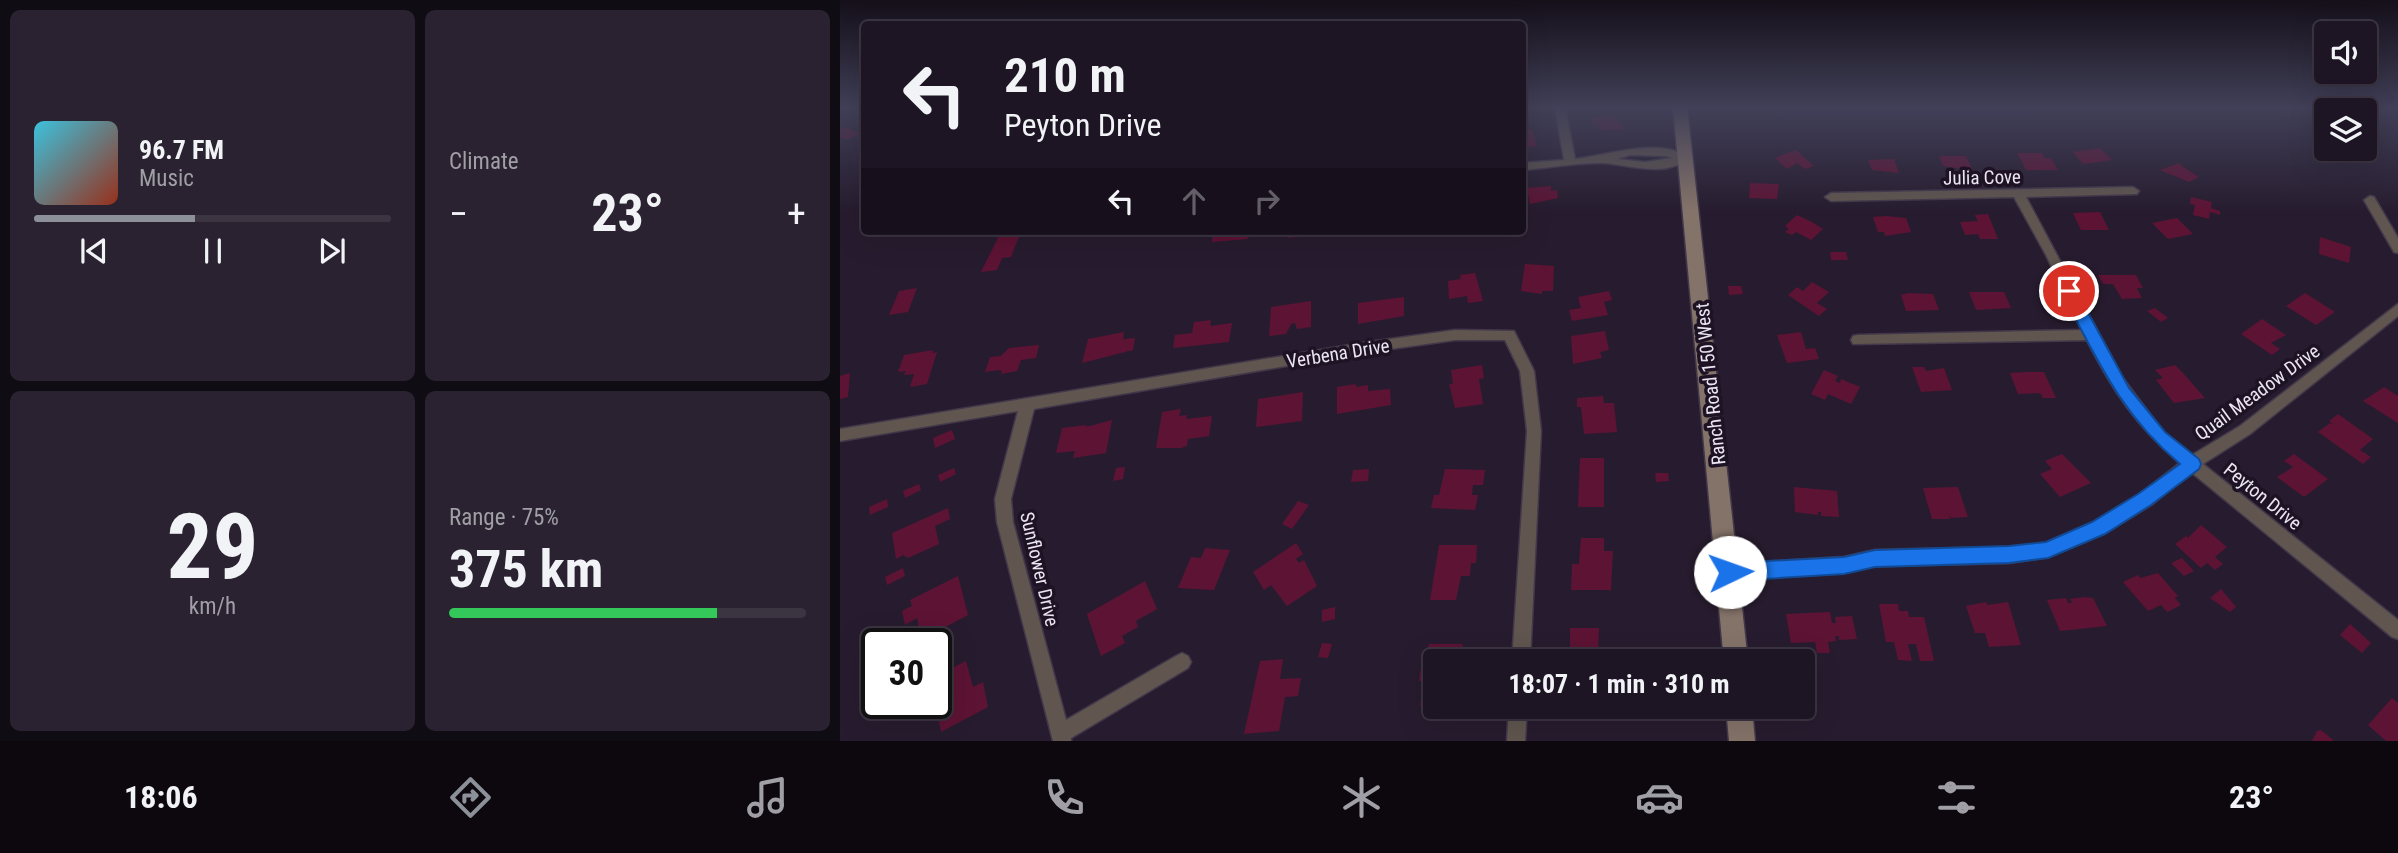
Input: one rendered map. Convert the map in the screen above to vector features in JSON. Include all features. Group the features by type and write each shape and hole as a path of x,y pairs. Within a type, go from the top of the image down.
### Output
{"main road":[{"name":"Ranch Road 150 West","path":"1682,142 1730,572 1735,649"},
{"path":"1740,719 1742,741"}],"street":[{"path":"1567,142 1570,160"},
{"path":"1526,166 1570,160 1668,165 1683,158"},
{"name":"Julia Cove","path":"1831,197 2133,191"},
{"name":"Peyton Drive","path":"2018,194 2123,393 2142,418 2192,464 2398,631"},
{"path":"2370,200 2398,249"},
{"name":"Quail Meadow Drive","path":"1730,572 1844,565 1875,558 2009,555 2048,550 2099,528 2145,500 2192,464 2245,430 2398,309"},
{"name":"Verbena Drive","path":"840,435 916,420 1027,406 1362,348 1455,335 1509,335 1527,371 1534,430 1522,649"},
{"path":"1858,340 2091,335"},
{"name":"Sunflower Drive","path":"1027,406 1003,499 1005,522 1061,737"},
{"path":"1061,737 1182,662"},
{"path":"1516,741 1517,719"}],"building":[{"path":"1526,142 1535,142 1536,146 1526,147"},
{"path":"2100,148 2112,160 2083,164 2073,152"},
{"path":"1796,150 1814,166 1805,169 1797,163 1787,169 1775,158"},
{"path":"2017,153 2042,153 2045,158 2051,158 2058,170 2026,170"},
{"path":"1939,156 1966,156 1973,171 1943,166"},
{"path":"1894,159 1899,173 1872,170 1868,160"},
{"path":"2179,163 2199,177 2189,182 2160,170"},
{"path":"1750,183 1779,184 1777,199 1749,198"},
{"path":"1551,186 1551,191 1557,190 1558,198 1530,204 1527,188"},
{"path":"2191,197 2212,202 2211,208 2220,211 2220,215 2210,212 2209,219 2193,215 2195,205 2190,204"},
{"path":"2100,212 2109,230 2081,230 2073,213"},
{"path":"1988,214 1998,239 1980,239 1978,234 1965,235 1960,222 1978,221 1975,215"},
{"path":"1797,215 1823,229 1811,240 1796,232 1792,235 1785,232 1789,229 1785,226"},
{"path":"1873,217 1906,218 1911,232 1885,236 1884,232 1878,232"},
{"path":"2177,218 2193,234 2168,239 2152,223"},
{"path":"1020,235 1011,257 1002,258 997,270 981,272 999,236"},
{"path":"1212,235 1248,235 1248,239 1212,242"},
{"path":"1288,235 1319,235 1288,238"},
{"path":"2320,237 2351,247 2349,263 2319,254"},
{"path":"1830,252 1846,252 1848,260 1831,260"},
{"path":"1525,264 1554,266 1553,291 1542,291 1542,294 1521,291"},
{"path":"1475,273 1483,301 1468,303 1467,296 1449,299 1448,281 1461,279 1460,275"},
{"path":"2098,275 2136,275 2143,288 2137,288 2142,298 2122,299 2113,284 2103,284"},
{"path":"1812,282 1829,292 1817,303 1827,309 1819,316 1788,295 1797,287 1803,291"},
{"path":"1728,286 1741,286 1743,294 1729,295"},
{"path":"917,288 908,312 889,315 899,291"},
{"path":"1609,291 1612,300 1604,302 1608,315 1572,321 1569,310 1581,308 1578,297"},
{"path":"1969,292 2004,292 2011,308 1976,310"},
{"path":"2305,293 2335,312 2316,325 2286,306"},
{"path":"1933,294 1939,310 1906,311 1901,295"},
{"path":"1404,297 1404,316 1358,324 1358,303"},
{"path":"1311,301 1311,327 1297,329 1295,323 1291,324 1286,334 1269,336 1271,307"},
{"path":"2155,308 2168,318 2161,322 2147,311"},
{"path":"2262,319 2286,335 2271,343 2280,349 2272,355 2241,334"},
{"path":"1211,320 1210,326 1232,323 1229,342 1173,348 1175,335 1192,333 1194,322"},
{"path":"1605,331 1609,350 1600,352 1602,358 1573,364 1571,336"},
{"path":"1124,332 1123,339 1135,338 1133,350 1082,363 1088,339"},
{"path":"1801,332 1806,349 1815,348 1819,359 1787,363 1777,335"},
{"path":"1039,345 1036,358 1021,360 1017,371 1001,374 1002,371 998,370 985,372 990,357 1001,356 1009,348"},
{"path":"933,350 932,353 937,352 927,384 910,387 914,374 904,375 906,371 898,372 904,355"},
{"path":"1482,365 1484,378 1479,379 1483,404 1455,408 1449,384 1453,384 1451,370"},
{"path":"2175,365 2205,398 2174,403 2156,380 2163,378 2155,370"},
{"path":"1912,367 1924,367 1926,371 1944,368 1952,390 1921,392"},
{"path":"1824,370 1838,376 1835,381 1840,383 1841,379 1860,387 1851,404 1828,394 1825,400 1811,394"},
{"path":"2044,372 2056,398 2043,398 2040,393 2018,394 2010,373"},
{"path":"850,373 848,397 840,399 840,376"},
{"path":"1356,384 1356,387 1368,385 1368,391 1390,389 1391,405 1337,414 1337,387"},
{"path":"2384,387 2398,396 2398,423 2363,401"},
{"path":"1303,392 1302,421 1256,427 1258,399"},
{"path":"1603,396 1604,403 1614,403 1617,432 1584,434 1581,407 1577,407 1577,398"},
{"path":"1181,409 1179,416 1187,415 1186,419 1212,416 1209,436 1188,439 1187,446 1181,448 1156,448 1162,412"},
{"path":"2338,414 2373,439 2360,450 2371,457 2363,464 2318,432 2330,423 2334,425 2329,421"},
{"path":"1112,420 1106,453 1073,458 1075,451 1056,453 1062,428 1087,425 1086,427"},
{"path":"952,430 955,439 935,448 933,438"},
{"path":"2062,454 2091,483 2060,497 2040,474 2052,469 2045,461"},
{"path":"2294,454 2328,479 2304,497 2277,477 2293,467 2284,461"},
{"path":"1580,458 1604,458 1604,507 1578,507"},
{"path":"1125,467 1123,479 1113,481 1116,468"},
{"path":"954,468 956,474 940,482 938,475"},
{"path":"1369,469 1368,481 1351,482 1353,470"},
{"path":"1445,469 1485,470 1483,485 1473,485 1472,495 1478,495 1475,510 1431,508 1434,495 1439,495"},
{"path":"1655,473 1668,473 1669,481 1656,482"},
{"path":"919,484 921,490 905,498 903,491"},
{"path":"1794,487 1837,491 1839,517 1821,516 1821,512 1818,512 1818,515 1795,512"},
{"path":"1958,487 1968,517 1951,518 1949,514 1950,519 1932,519 1923,488"},
{"path":"887,499 888,507 870,515 869,507"},
{"path":"1298,501 1309,505 1292,529 1282,524"},
{"path":"948,508 950,519 935,526 939,544 908,558 903,555 896,559 892,533"},
{"path":"2201,525 2227,547 2215,557 2223,564 2215,570 2207,563 2201,568 2175,544 2186,536 2188,538"},
{"path":"1581,538 1604,538 1604,551 1613,551 1611,590 1571,590 1572,564 1579,564"},
{"path":"1296,543 1303,554 1296,559 1299,563 1304,560 1317,586 1287,606 1271,585 1264,590 1253,572"},
{"path":"1439,545 1477,545 1476,563 1471,563 1470,576 1461,576 1456,600 1430,600"},
{"path":"1205,548 1230,550 1214,590 1178,588 1191,557 1201,558"},
{"path":"2182,558 2194,571 2184,576 2171,563"},
{"path":"903,568 905,576 887,585 885,577"},
{"path":"2158,573 2178,596 2175,598 2181,605 2167,612 2161,605 2148,611 2123,582 2138,575 2140,578"},
{"path":"958,576 968,615 944,628 919,628 917,618 905,625 902,611 912,606 910,600"},
{"path":"1145,581 1157,609 1136,621 1138,627 1122,636 1125,643 1101,656 1087,614"},
{"path":"2221,589 2236,607 2230,612 2210,598"},
{"path":"2066,598 2068,603 2072,603 2070,599 2093,598 2107,626 2060,631 2047,600"},
{"path":"1986,602 1987,605 2008,602 2021,645 1989,647 1985,633 1975,633 1966,606"},
{"path":"1879,604 1898,604 1899,611 1908,611 1909,617 1924,617 1934,661 1920,661 1916,644 1908,644 1912,661 1898,660 1894,642 1886,642"},
{"path":"1335,607 1335,619 1322,622 1322,610"},
{"path":"1830,612 1832,623 1836,623 1835,617 1852,616 1857,639 1839,640 1839,636 1835,636 1836,641 1828,642 1830,653 1817,653 1815,642 1791,643 1786,614"},
{"path":"2350,624 2371,643 2362,653 2340,635"},
{"path":"1570,628 1599,628 1598,649 1570,649"},
{"path":"1322,643 1332,644 1328,658 1318,657"},
{"path":"1429,644 1463,644 1462,649 1428,649"},
{"path":"1283,659 1280,679 1301,678 1298,696 1285,697 1279,731 1244,734 1260,661"},
{"path":"966,661 973,687 983,682 988,707 941,732 938,719 952,719 952,668"},
{"path":"1421,666 1423,681 1419,681"},
{"path":"1423,681 1423,706 1420,706"},
{"path":"2392,698 2398,703 2398,741 2386,741 2368,725"},
{"path":"2321,730 2334,741 2312,741 2317,731"}],"route":[{"path":"1730,572 1844,565 1875,558 2009,555 2048,550 2099,528 2145,500 2192,464 2160,437 2123,393 2069,291"}]}
